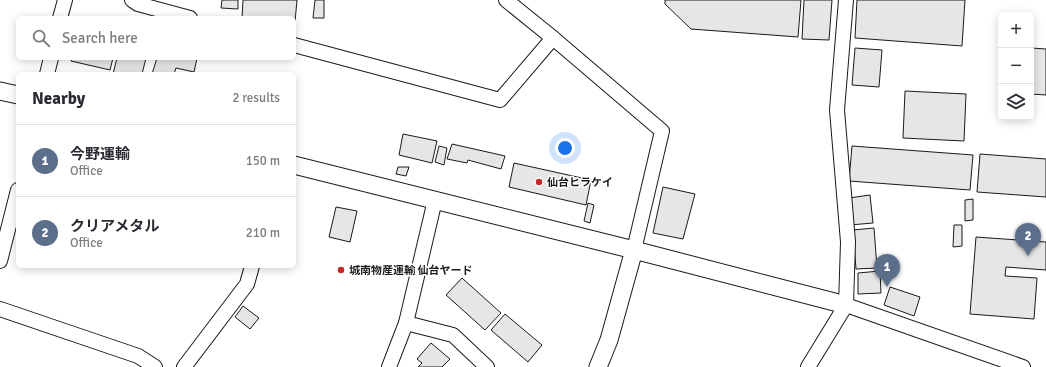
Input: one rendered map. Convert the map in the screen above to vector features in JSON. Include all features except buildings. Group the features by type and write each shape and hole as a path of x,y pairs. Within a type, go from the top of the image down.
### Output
{"street":[{"path":"61,16 65,0"},
{"path":"132,0 138,4 183,16"},
{"path":"506,0 662,131 634,250 609,340 598,367"},
{"path":"808,367 846,305 848,242 837,110 846,0"},
{"path":"296,46 500,100 553,38"},
{"path":"48,72 50,60"},
{"path":"0,91 16,95"},
{"path":"296,165 846,305 1023,367"},
{"path":"0,261 16,198"},
{"path":"389,367 406,323 435,200"},
{"path":"184,367 248,284 252,268"},
{"path":"0,309 138,356 155,367"},
{"path":"406,323 453,334 487,367"}],"place":[{"name":"仙台ヒラケイ","path":"539,182"},
{"name":"クリアメタル","path":"1028,256"},
{"name":"城南物産運輸 仙台ヤード","path":"341,270"},
{"name":"今野運輸","path":"887,287"}]}
